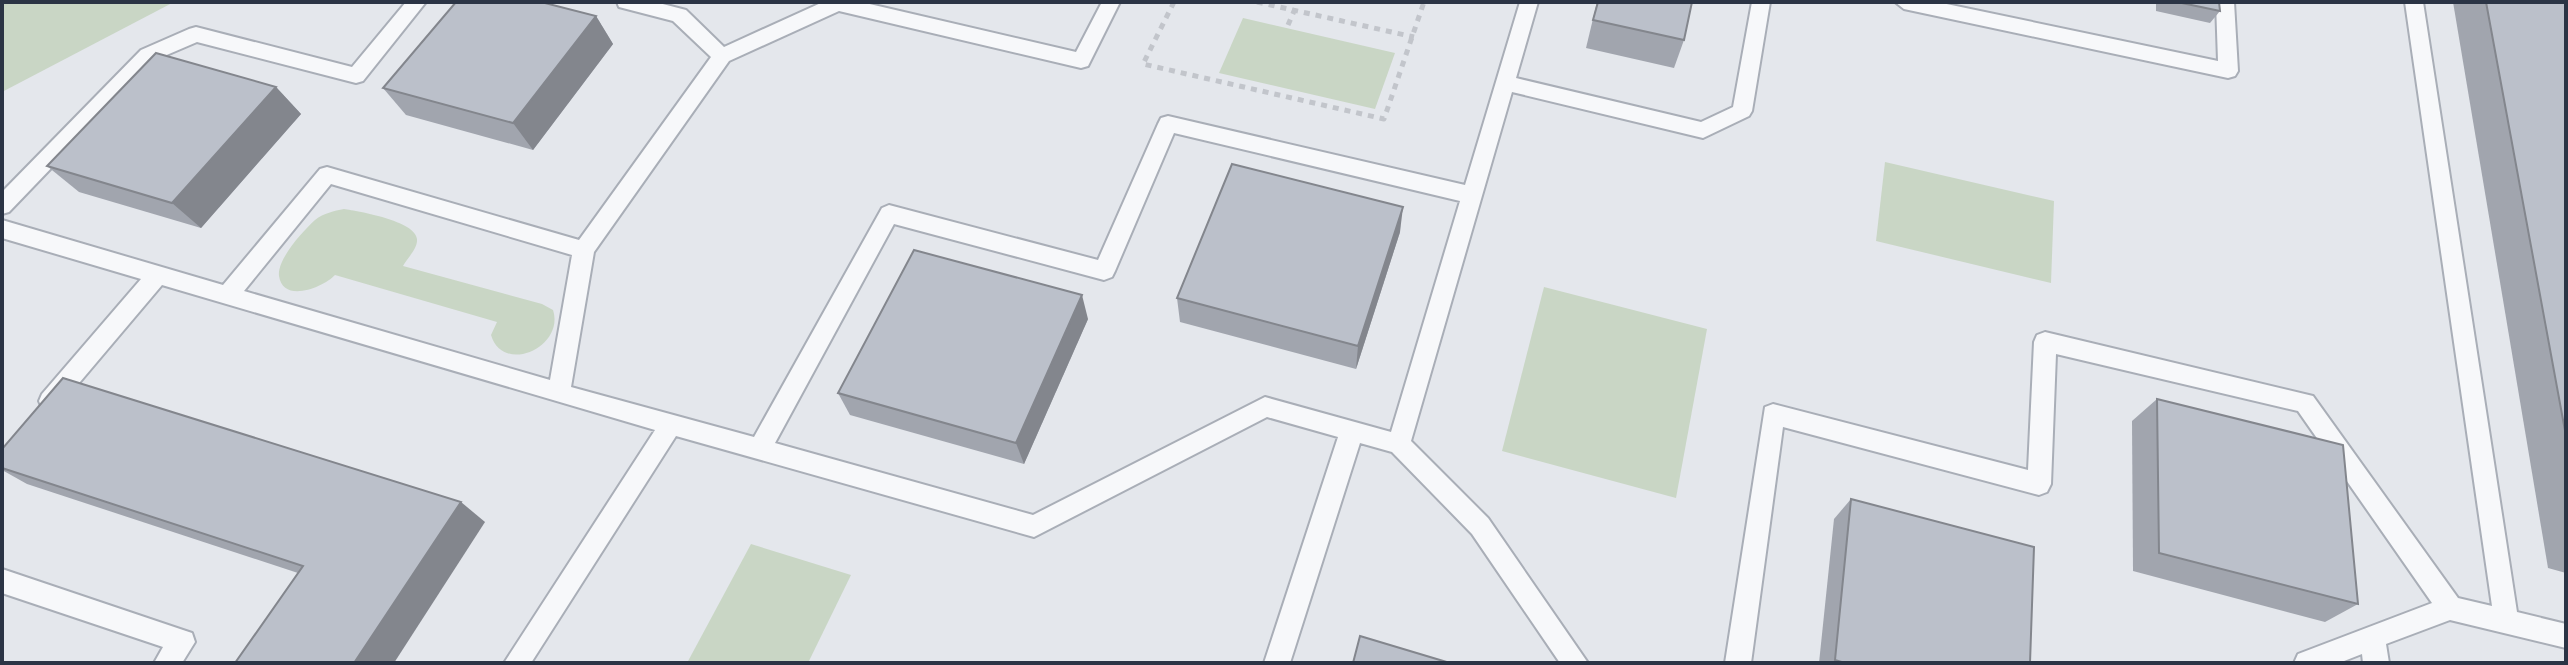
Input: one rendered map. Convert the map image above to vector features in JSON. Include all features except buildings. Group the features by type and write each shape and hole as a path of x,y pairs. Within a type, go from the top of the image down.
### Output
{"lane":[{"path":"2,206 148,55 196,34 356,76 417,2"},
{"path":"626,2 679,15 722,56"},
{"path":"559,393 584,250 722,56 841,3 1081,61 1111,2"},
{"path":"1505,83 1703,130 1742,111 1761,2"},
{"path":"1904,2 2228,71 2225,2"},
{"path":"2414,2 2506,620"},
{"path":"1399,444 1505,83 1523,3"},
{"path":"759,449 790,398 889,214 1104,271 1168,124 1472,195"},
{"path":"228,295 327,175 584,250"},
{"path":"2,229 559,393 1034,526 1265,407 1352,431 1399,444 1480,526 1575,663"},
{"path":"31,423 158,274"},
{"path":"1738,663 1773,414 2039,484 2045,342 2305,403 2450,608"},
{"path":"517,663 672,423"},
{"path":"1277,663 1352,431"},
{"path":"2,581 183,642 167,663"},
{"path":"2307,663 2450,608 2566,636"},
{"path":"2373,636 2376,663"}],"path":[{"path":"1174,2 1143,64 1384,119 1424,2"},
{"path":"1257,2 1414,37"},
{"path":"1288,25 1298,2"}],"green space":[{"path":"2,2 174,2 2,92"},
{"path":"1243,18 1395,53 1375,109 1219,73"},
{"path":"1885,162 2054,201 2051,283 1876,241"},
{"path":"344,209 397,222 414,233 416,246 403,266 542,304 553,310 554,323 550,335 542,345 531,351 507,353 498,347 491,335 497,322 335,275 314,288 288,289 282,284 279,269 292,246 315,220"},
{"path":"1544,287 1707,329 1676,498 1502,451"},
{"path":"751,544 851,575 808,663 687,663"}]}
